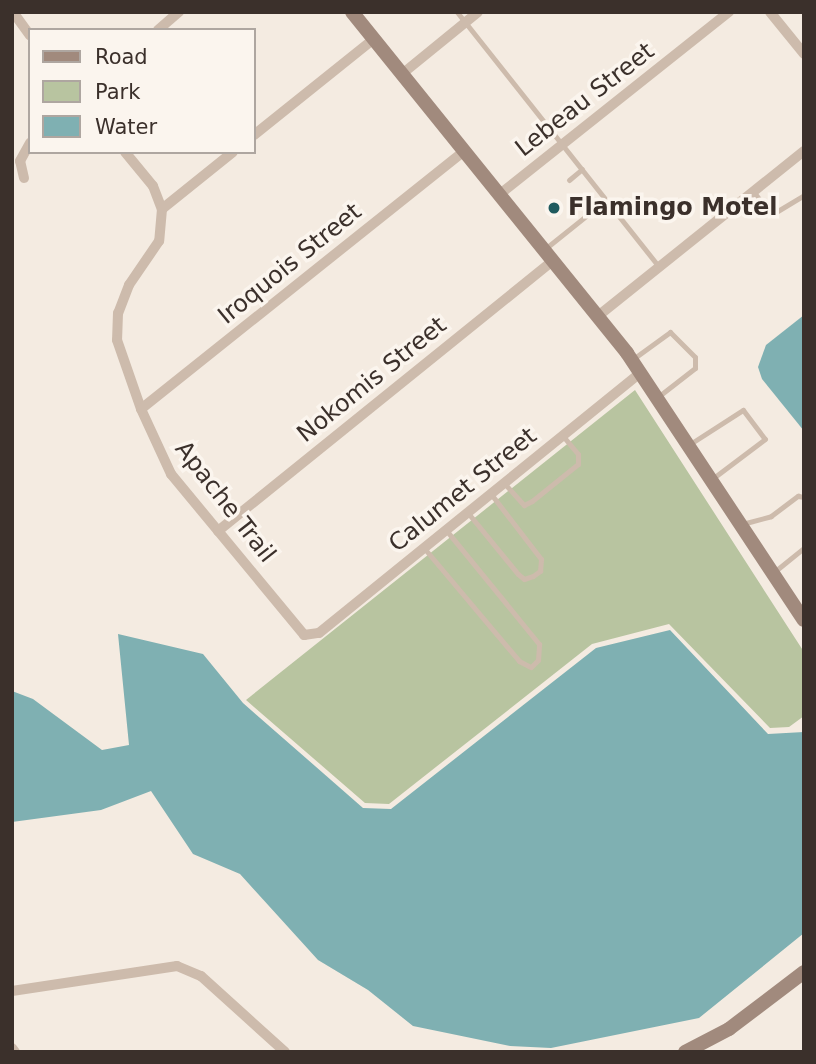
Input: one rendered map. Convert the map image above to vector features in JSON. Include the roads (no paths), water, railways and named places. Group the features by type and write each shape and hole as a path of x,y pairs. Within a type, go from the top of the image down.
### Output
{"main road":[{"path":"352,12 632,360 804,620"},
{"path":"685,1052 729,1029 804,972"}],"street":[{"path":"13,12 28,31"},
{"path":"160,28 179,12"},
{"path":"402,74 478,12"},
{"name":"Lebeau Street","path":"500,194 729,12"},
{"path":"770,12 804,54"},
{"path":"256,133 373,39"},
{"path":"24,178 20,161 28,147"},
{"name":"Iroquois Street","path":"141,409 464,151"},
{"path":"598,316 804,151"},
{"path":"127,154 153,186 162,209 231,154"},
{"name":"Apache Trail","path":"162,209 159,241 129,285 118,313 117,340 160,457 299,631 310,636"},
{"name":"Nokomis Street","path":"218,531 549,255"},
{"name":"Calumet Street","path":"310,636 468,513 640,373"},
{"path":"12,992 177,966 201,976 285,1052"}],"lane":[{"path":"457,12 659,267"},
{"path":"569,180 582,169"},
{"path":"753,191 771,215 804,195"},
{"path":"549,255 606,200"},
{"path":"632,360 675,332 695,357 695,368 656,397"},
{"path":"687,446 743,410 765,439 710,481"},
{"path":"505,483 524,505 541,494 578,464 578,454 563,436"},
{"path":"468,513 524,579 540,571 541,559 491,494"},
{"path":"739,525 771,516 798,496 804,497"},
{"path":"424,548 519,662 531,667 538,660 538,644 446,530"},
{"path":"772,574 804,548"}],"water":[{"path":"804,315 804,431 762,379 758,367 766,345"},
{"path":"670,630 768,734 804,732 804,933 699,1018 551,1048 510,1046 413,1026 368,990 318,960 240,874 193,854 151,791 101,810 12,822 12,691 33,699 102,750 129,745 118,634 203,654 243,703 363,808 391,809 596,648"}],"place":[{"name":"Flamingo Motel","path":"554,208"}]}
